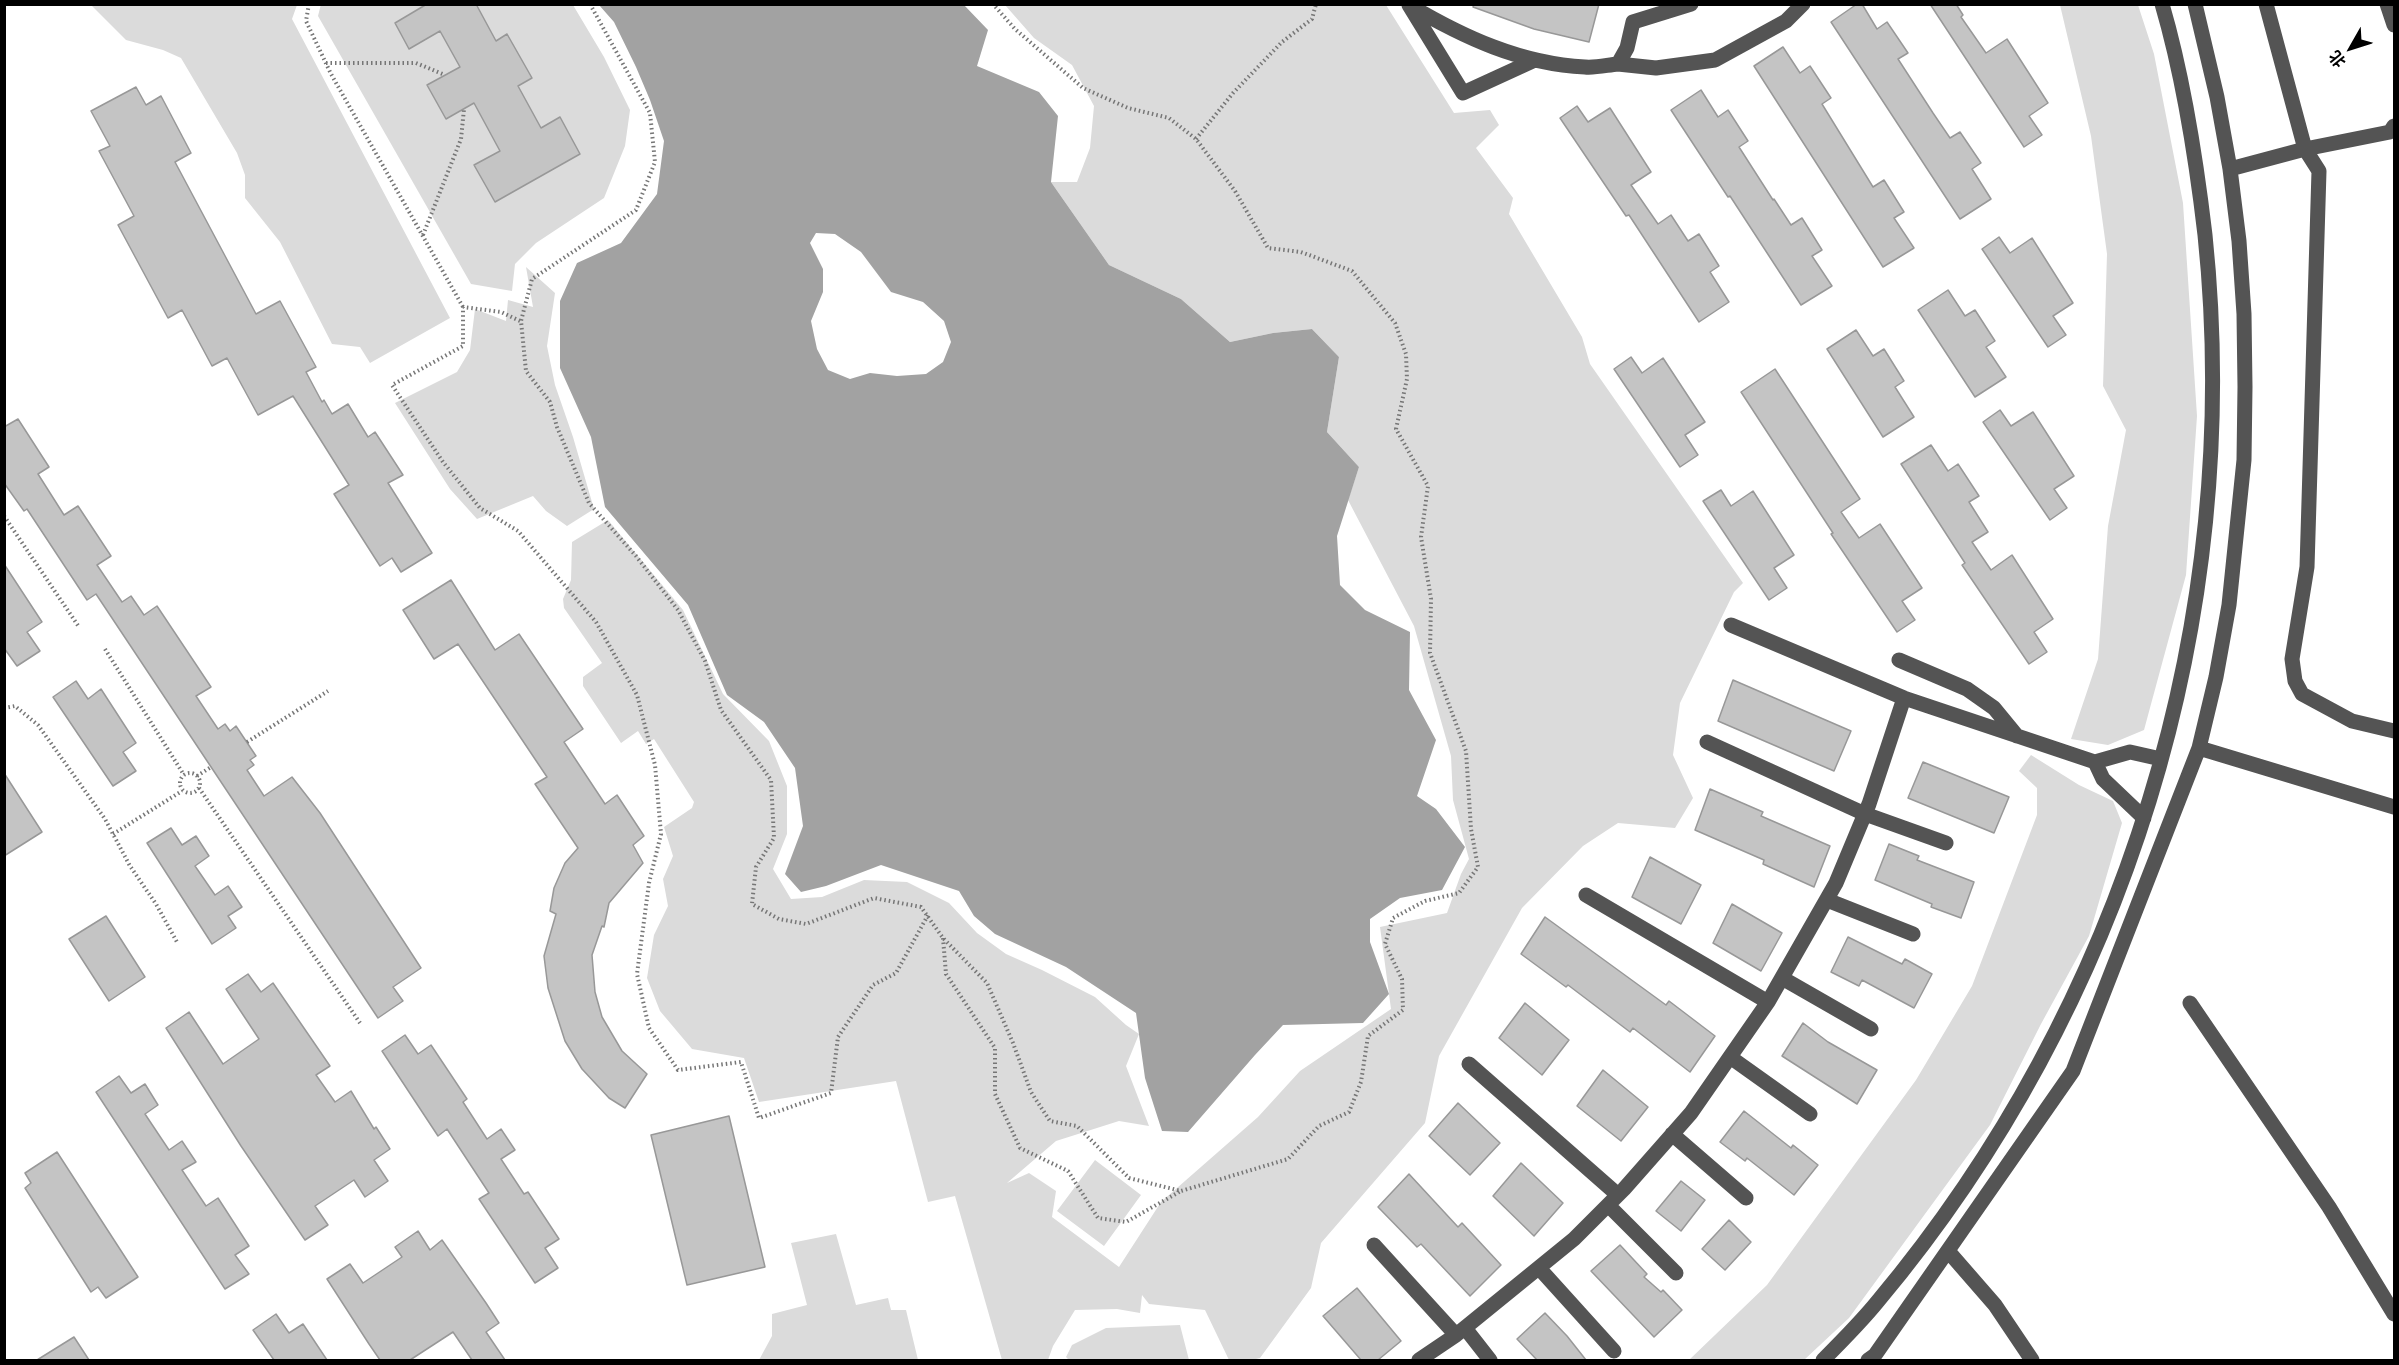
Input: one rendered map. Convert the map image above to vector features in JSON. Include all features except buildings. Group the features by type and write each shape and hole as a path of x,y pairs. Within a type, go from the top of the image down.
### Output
{"street":[{"path":"1618,64 1627,48 1633,22 1691,4"},
{"path":"1535,60 1463,93 1409,5 1443,25 1496,49 1535,60 1587,68 1618,64 1656,68 1715,60 1786,21 1803,4"},
{"path":"1823,1360 1878,1302 1960,1195 2031,1080 2091,959 2144,818 2177,703 2201,570 2213,435 2211,300 2197,166 2171,33 2162,4"},
{"path":"1868,1360 1875,1355 2073,1071 2199,748 2216,677 2229,605 2244,460 2244,314 2239,241 2230,169 2217,97 2195,4"},
{"path":"2266,4 2305,149 2319,171 2307,567 2292,659 2295,681 2302,694 2352,721 2394,731"},
{"path":"2387,4 2394,26"},
{"path":"2230,169 2305,149 2393,131"},
{"path":"1731,625 1904,698 2095,762 2130,752 2161,759"},
{"path":"1899,660 1967,689 1994,708 2017,736"},
{"path":"1419,1360 1461,1331 1574,1239 1613,1200 1691,1113 1768,1002 1836,883 1865,814 1904,698"},
{"path":"1707,742 1865,814 1946,843"},
{"path":"2199,748 2394,807"},
{"path":"2095,762 2103,779 2144,818"},
{"path":"1586,895 1768,1002"},
{"path":"1827,900 1913,934"},
{"path":"1782,978 1871,1029"},
{"path":"2190,1004 2329,1207 2394,1314"},
{"path":"1730,1057 1810,1114"},
{"path":"1469,1064 1613,1200 1676,1273"},
{"path":"1672,1134 1746,1198"},
{"path":"1374,1245 1490,1360"},
{"path":"1948,1251 1995,1305 2032,1360"},
{"path":"1539,1268 1614,1351"}],"path":[{"path":"309,4 306,21 326,63 463,307 463,346 392,385 444,462 480,508 518,531 596,622 637,695 655,765 661,834 649,883 637,974 649,1028 678,1070 741,1062 759,1118 831,1093 838,1037 873,985 896,973 928,914"},
{"path":"590,4 650,113 655,162 636,210 532,279 521,321 526,371 550,402 557,427 590,503 636,556 678,610 705,661 721,710 771,780 774,838 756,867 752,904 778,919 806,924 874,898 921,907 943,938 987,983 1031,1092 1050,1121 1077,1126 1129,1178 1181,1191"},
{"path":"943,938 946,974 995,1048 995,1094 1020,1148 1068,1171 1098,1218 1126,1222 1181,1191 1288,1159 1319,1126 1349,1112 1361,1083 1368,1036 1403,1010 1402,979 1385,944 1393,918 1425,901 1459,893 1478,867 1471,829 1466,751 1430,653 1431,599 1421,537 1428,486 1396,429 1407,379 1406,354 1395,323 1352,271 1301,252 1268,248 1235,191 1196,139 1169,118 1128,108 1083,88 1015,29 993,4"},
{"path":"1196,139 1233,93 1274,51 1312,20 1316,4"},
{"path":"326,63 416,63 445,75"},
{"path":"423,236 461,139 464,109"},
{"path":"463,307 501,312 521,321"},
{"path":"4,516 79,627"},
{"path":"105,649 184,775"},
{"path":"247,742 328,691"},
{"path":"4,708 15,706 38,725 105,819 130,866 156,904 177,942"},
{"path":"197,776 211,767"},
{"path":"191,773 197,776 200,782 199,788 191,794 182,790 179,784 184,775 191,773"},
{"path":"199,788 360,1023"},
{"path":"112,834 182,790"}],"shaded area":[{"path":"321,4 573,5 604,57 630,110 625,146 604,198 536,243 515,264 512,291 471,284 318,16"},
{"path":"91,5 297,5 292,19 450,318 370,363 360,347 332,344 280,242 245,198 245,175 237,153 181,58 163,50 126,40"},
{"path":"599,5 964,5 988,30 977,66 1039,92 1058,116 1051,182 1109,265 1181,299 1230,342 1273,333 1312,329 1339,357 1327,432 1359,467 1337,536 1340,585 1365,610 1410,632 1409,690 1436,740 1417,796 1436,809 1465,847 1442,890 1400,898 1370,919 1370,942 1389,994 1363,1023 1283,1025 1188,1132 1162,1131 1145,1078 1136,1013 1066,967 995,934 974,916 959,891 881,865 826,886 801,892 785,874 803,826 795,768 764,722 727,695 688,605 605,507 591,437 560,368 560,301 577,263 621,243 657,194 664,141 650,100 614,22","holes":["816,233 835,234 861,252 891,292 923,302 944,321 951,342 943,362 926,374 897,376 870,373 850,379 828,370 817,349 811,321 823,292 823,269 810,243"]},
{"path":"1005,5 1386,5 1454,113 1490,110 1499,125 1476,148 1513,198 1509,214 1582,337 1590,364 1743,583 1734,592 1680,703 1673,755 1693,798 1675,828 1618,823 1583,846 1522,908 1439,1056 1425,1123 1321,1243 1311,1288 1260,1358 1252,1360 1229,1360 1205,1310 1149,1304 1142,1295 1140,1313 1117,1309 1075,1310 1053,1346 1048,1360 1002,1360 955,1196 928,1202 896,1081 759,1102 744,1058 692,1049 660,1011 647,978 654,935 668,906 663,879 673,856 664,827 692,808 694,802 654,739 646,744 638,731 621,743 583,686 583,677 602,663 564,608 563,599 571,580 572,542 608,520 683,610 723,694 769,741 787,786 787,834 773,869 791,899 822,897 864,880 907,882 949,903 977,933 1006,954 1095,997 1139,1034 1126,1066 1149,1126 1119,1121 1056,1141 1007,1183 1029,1173 1056,1191 1052,1217 1119,1267 1161,1202 1258,1117 1300,1071 1391,1009 1380,927 1447,913 1469,859 1453,800 1451,756 1414,626 1348,500 1359,467 1327,432 1339,357 1312,329 1273,333 1230,342 1181,299 1109,265 1051,182 1077,182 1090,148 1094,106 1072,65 1034,38"},
{"path":"2060,5 2138,5 2154,54 2183,203 2197,416 2186,575 2144,730 2108,745 2071,739 2098,659 2108,526 2126,430 2103,386 2107,254 2091,136"},
{"path":"526,267 555,293 547,346 555,385 594,509 567,526 546,511 533,496 477,519 450,489 395,403 457,372 470,350 475,309 506,321 508,300 533,307"},
{"path":"2031,755 2079,785 2113,801 2122,823 2089,936 1990,1125 1849,1318 1804,1360 1689,1360 1767,1285 1916,1080 1972,986 2037,815 2037,788 2019,771"},
{"path":"1095,1160 1141,1195 1104,1246 1057,1211"},
{"path":"836,1234 856,1305 888,1298 891,1310 906,1310 918,1360 759,1360 772,1336 772,1314 807,1305 791,1243"},
{"path":"1180,1325 1189,1360 1069,1360 1066,1357 1072,1345 1106,1328"}]}
